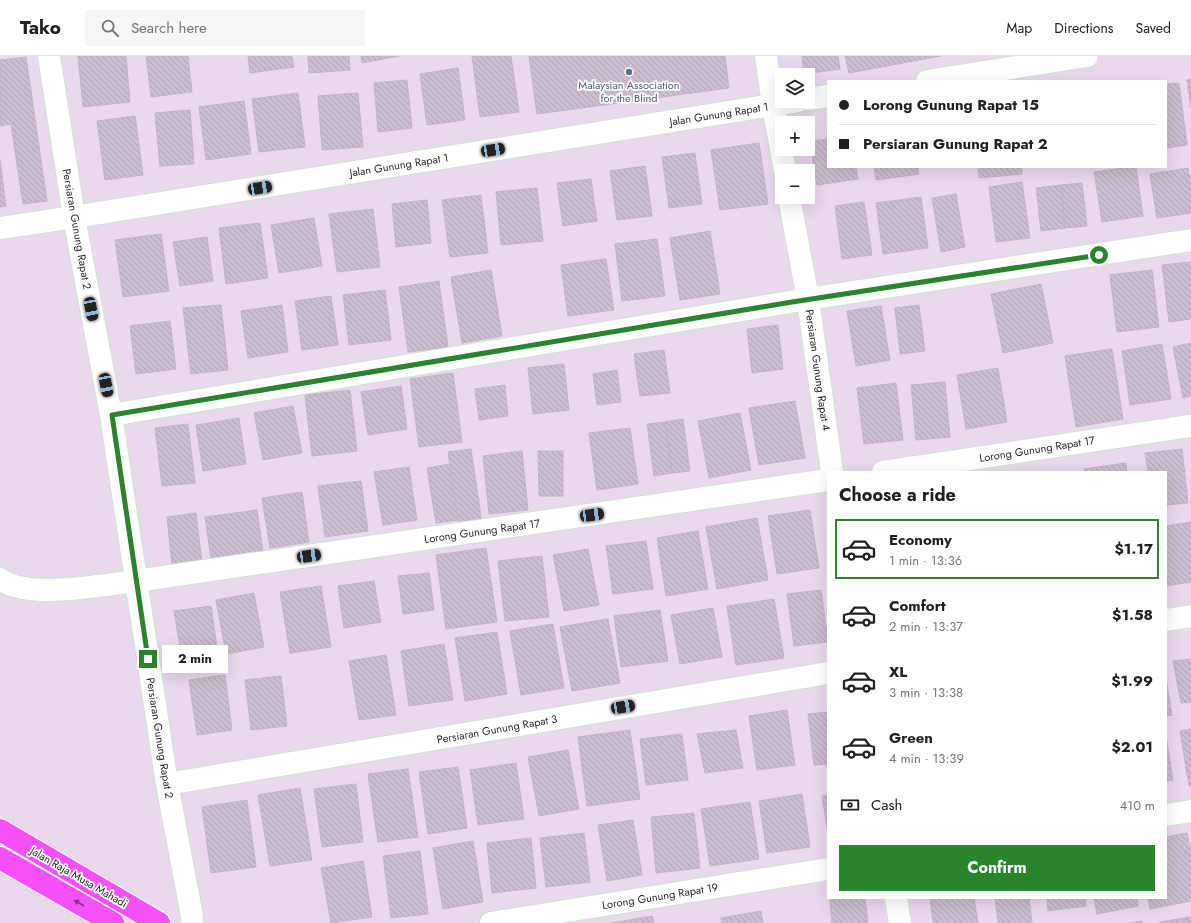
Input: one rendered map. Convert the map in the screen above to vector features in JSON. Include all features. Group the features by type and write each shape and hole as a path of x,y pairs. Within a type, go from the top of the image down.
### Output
{"main road":[{"name":"Jalan Raja Musa Mahadi","path":"0,830 159,923"},
{"name":"Jalan Raja Musa Mahadi","path":"0,858 113,923"}],"street":[{"name":"Persiaran Gunung Rapat 2","path":"49,56 74,218 112,415 167,784 192,916 192,923"},
{"path":"766,56 784,164"},
{"path":"933,80 1087,56"},
{"path":"815,99 827,96"},
{"name":"Jalan Gunung Rapat 1","path":"0,228 74,218 773,105"},
{"name":"Persiaran Gunung Rapat 4","path":"790,204 808,299 832,471"},
{"path":"112,415 808,299 1191,240"},
{"name":"Lorong Gunung Rapat 17","path":"890,471 1191,426"},
{"name":"Lorong Gunung Rapat 17","path":"0,579 7,584 23,588 53,591 136,581 827,480"},
{"path":"1167,620 1191,616"},
{"name":"Persiaran Gunung Rapat 3","path":"167,784 827,673"},
{"path":"1167,815 1191,811"},
{"name":"Lorong Gunung Rapat 19","path":"491,923 827,869"},
{"path":"896,899 900,923"}],"building":[{"path":"78,56 126,56 130,102 83,107"},
{"path":"146,56 188,56 192,92 151,97"},
{"path":"248,56 292,56 294,67 250,73"},
{"path":"308,56 349,56 350,70 309,73"},
{"path":"361,56 399,56 362,63"},
{"path":"472,56 511,56 519,112 480,117"},
{"name":"Malaysian Association for the Blind","path":"529,56 725,56 729,88 537,114"},
{"path":"802,56 838,56 840,69 815,72 815,68 803,68"},
{"path":"845,56 941,56 849,73"},
{"path":"26,57 47,201 23,204 11,124 0,126 0,60"},
{"path":"458,68 465,120 427,125 420,74"},
{"path":"1191,79 1191,108 1187,80"},
{"path":"407,80 412,128 378,132 374,83"},
{"path":"1179,83 1187,145 1167,148 1167,84"},
{"path":"298,93 305,147 259,152 252,99"},
{"path":"358,93 363,147 322,150 318,96"},
{"path":"244,101 251,154 206,160 199,107"},
{"path":"190,110 194,164 160,166 155,113"},
{"path":"135,116 143,175 105,180 97,121"},
{"path":"827,139 827,168 856,168 858,179 817,185 815,164 814,164 812,156 815,156 815,140"},
{"path":"759,143 768,204 720,210 711,150"},
{"path":"695,153 702,204 669,208 662,157"},
{"path":"0,160 6,206 0,207"},
{"path":"645,166 652,216 617,220 610,171"},
{"path":"874,168 918,168 919,174 876,180"},
{"path":"978,168 1022,168 1022,174 979,178"},
{"path":"1136,168 1143,216 1102,222 1094,172"},
{"path":"1188,168 1191,186 1191,213 1157,218 1150,174"},
{"path":"591,179 597,221 563,226 557,183"},
{"path":"1022,182 1030,238 996,242 989,187"},
{"path":"1082,183 1087,226 1065,228 1061,185"},
{"path":"1061,185 1065,228 1041,231 1036,188"},
{"path":"537,188 543,241 501,245 496,192"},
{"path":"956,194 965,247 941,252 932,198"},
{"path":"481,195 488,253 450,257 442,200"},
{"path":"921,197 928,248 883,254 876,203"},
{"path":"427,200 431,243 396,247 392,204"},
{"path":"864,202 872,255 842,259 835,206"},
{"path":"373,209 380,267 337,272 329,214"},
{"path":"314,218 322,266 279,273 271,225"},
{"path":"260,223 268,278 226,284 219,228"},
{"path":"710,231 720,294 680,300 670,238"},
{"path":"161,234 169,291 123,297 115,240"},
{"path":"207,237 213,281 180,286 173,242"},
{"path":"657,239 665,296 622,301 615,244"},
{"path":"606,259 614,310 568,316 561,265"},
{"path":"1191,262 1191,319 1169,322 1162,265"},
{"path":"491,270 502,336 462,343 451,277"},
{"path":"1152,270 1159,327 1117,332 1110,275"},
{"path":"439,281 448,347 408,352 399,287"},
{"path":"1041,284 1053,343 1003,353 991,294"},
{"path":"385,290 391,340 349,345 343,295"},
{"path":"331,296 338,345 302,350 295,301"},
{"path":"221,305 228,370 191,374 183,308"},
{"path":"282,305 288,352 248,358 241,311"},
{"path":"919,305 925,351 900,354 895,308"},
{"path":"881,306 890,360 856,366 847,311"},
{"path":"170,321 176,369 136,374 130,326"},
{"path":"778,325 783,369 752,373 747,329"},
{"path":"1191,343 1191,396 1183,398 1173,347"},
{"path":"1162,344 1171,399 1130,405 1122,351"},
{"path":"1112,349 1123,419 1076,427 1065,356"},
{"path":"664,350 670,393 640,396 634,354"},
{"path":"564,364 569,410 533,414 528,368"},
{"path":"998,368 1007,422 966,429 957,375"},
{"path":"617,370 621,402 597,405 593,374"},
{"path":"453,373 462,442 419,447 410,379"},
{"path":"945,382 950,437 916,440 911,385"},
{"path":"896,383 903,440 864,444 857,388"},
{"path":"505,385 508,416 479,420 475,389"},
{"path":"401,386 407,429 368,435 361,392"},
{"path":"350,390 357,451 312,456 305,395"},
{"path":"795,401 805,458 759,465 749,408"},
{"path":"293,406 302,453 263,460 254,413"},
{"path":"740,413 751,470 709,478 698,421"},
{"path":"239,418 246,464 203,471 196,425"},
{"path":"683,419 690,471 672,473 665,422"},
{"path":"665,422 672,473 654,476 647,424"},
{"path":"188,424 195,483 162,486 155,428"},
{"path":"630,428 638,484 597,490 589,433"},
{"path":"471,449 482,523 459,526 448,452"},
{"path":"1182,449 1188,503 1167,505 1167,471 1148,471 1145,453"},
{"path":"522,451 528,510 489,514 483,456"},
{"path":"538,451 563,451 563,496 539,496"},
{"path":"1126,463 1127,471 1085,471 1084,469"},
{"path":"450,464 458,520 436,523 427,468"},
{"path":"409,467 417,520 383,525 374,472"},
{"path":"361,481 368,531 325,537 318,486"},
{"path":"302,492 309,542 270,548 262,498"},
{"path":"257,510 264,558 212,565 205,517"},
{"path":"810,510 819,568 777,574 768,516"},
{"path":"196,513 202,563 172,566 167,517"},
{"path":"757,518 768,580 717,589 706,527"},
{"path":"1191,522 1191,582 1167,586 1167,526"},
{"path":"698,531 708,589 666,596 657,538"},
{"path":"646,541 653,589 613,594 606,546"},
{"path":"486,548 497,622 446,629 436,555"},
{"path":"588,549 599,605 564,611 553,555"},
{"path":"542,556 549,617 505,621 498,561"},
{"path":"429,573 434,610 403,614 398,576"},
{"path":"374,581 381,622 344,628 338,586"},
{"path":"321,586 331,647 290,653 280,592"},
{"path":"821,590 827,642 794,646 787,594"},
{"path":"254,593 264,647 226,654 216,600"},
{"path":"774,599 784,658 736,665 727,606"},
{"path":"211,606 218,654 182,659 174,611"},
{"path":"713,608 722,657 680,664 671,615"},
{"path":"660,610 668,661 621,667 614,616"},
{"path":"608,619 620,683 572,691 560,627"},
{"path":"553,624 564,688 521,695 510,631"},
{"path":"497,632 507,694 465,701 455,638"},
{"path":"444,644 453,700 409,706 401,651"},
{"path":"386,655 396,715 359,720 349,661"},
{"path":"1191,659 1191,702 1181,703 1173,661"},
{"path":"225,675 232,730 197,735 189,680"},
{"path":"281,676 287,726 251,730 245,680"},
{"path":"1167,685 1172,715 1167,716"},
{"path":"787,710 795,765 757,770 749,716"},
{"path":"827,712 827,764 814,765 808,714"},
{"path":"1191,729 1191,786 1189,786 1180,731"},
{"path":"630,730 640,799 587,806 578,737"},
{"path":"736,730 743,768 705,773 697,734"},
{"path":"682,734 688,780 646,785 640,739"},
{"path":"1167,742 1173,780 1167,781"},
{"path":"568,750 579,809 539,816 528,757"},
{"path":"516,763 524,819 478,825 470,770"},
{"path":"458,767 467,828 428,834 419,772"},
{"path":"408,769 418,837 378,842 368,774"},
{"path":"356,784 363,842 322,847 314,789"},
{"path":"300,788 312,860 270,866 258,795"},
{"path":"802,794 810,847 767,853 759,801"},
{"path":"827,795 827,827 822,796"},
{"path":"247,800 256,867 211,873 202,807"},
{"path":"750,802 759,859 710,866 701,809"},
{"path":"694,813 700,868 656,873 651,817"},
{"path":"633,820 642,875 607,881 598,825"},
{"path":"584,833 590,882 546,887 540,838"},
{"path":"1187,833 1191,854 1191,901 1150,909 1148,899 1167,899 1167,837"},
{"path":"531,838 536,888 492,893 487,843"},
{"path":"473,841 483,902 443,909 433,848"},
{"path":"420,851 428,914 391,918 383,856"},
{"path":"363,861 372,917 331,923 321,868"},
{"path":"865,899 868,923 832,923 830,900"},
{"path":"930,899 974,899 978,923 933,923"},
{"path":"995,899 1029,899 1032,923 998,923"},
{"path":"1047,899 1085,899 1086,906 1048,911"},
{"path":"1094,899 1137,899 1138,906 1097,914"},
{"path":"761,911 763,923 722,923 721,918"},
{"path":"652,916 654,923 612,923"},
{"path":"1191,917 1191,923 1159,922"},
{"path":"1142,921 1142,923 1129,923"}],"place":[{"name":"Malaysian Association for the Blind","path":"629,72"}],"route":[{"path":"148,659 112,415 792,302 1099,255"}]}
